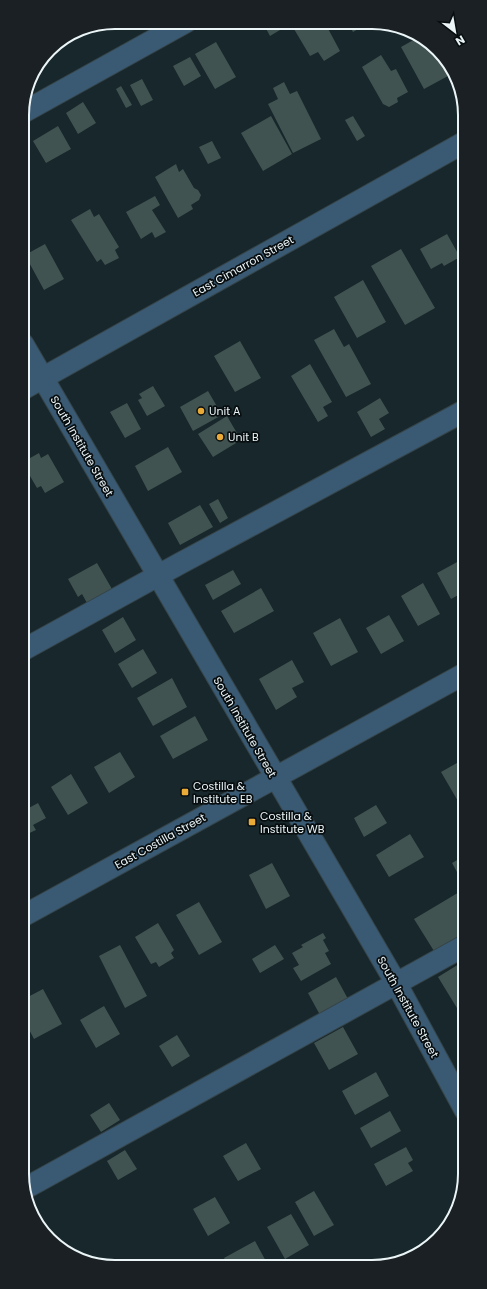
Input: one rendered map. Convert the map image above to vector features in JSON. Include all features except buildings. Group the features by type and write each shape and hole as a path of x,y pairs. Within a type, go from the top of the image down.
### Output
{"street":[{"path":"29,109 173,29"},
{"name":"East Cimarron Street","path":"29,385 458,146"},
{"name":"South Institute Street","path":"29,355 396,983 458,1097"},
{"path":"29,647 158,576 259,514 458,414"},
{"name":"East Costilla Street","path":"29,913 458,677"},
{"path":"30,1186 458,949"}],"place":[{"name":"Unit A","path":"201,411"},
{"name":"Unit B","path":"220,437"},
{"name":"Costilla & Institute EB","path":"185,792"},
{"name":"Costilla & Institute WB","path":"252,822"}]}
